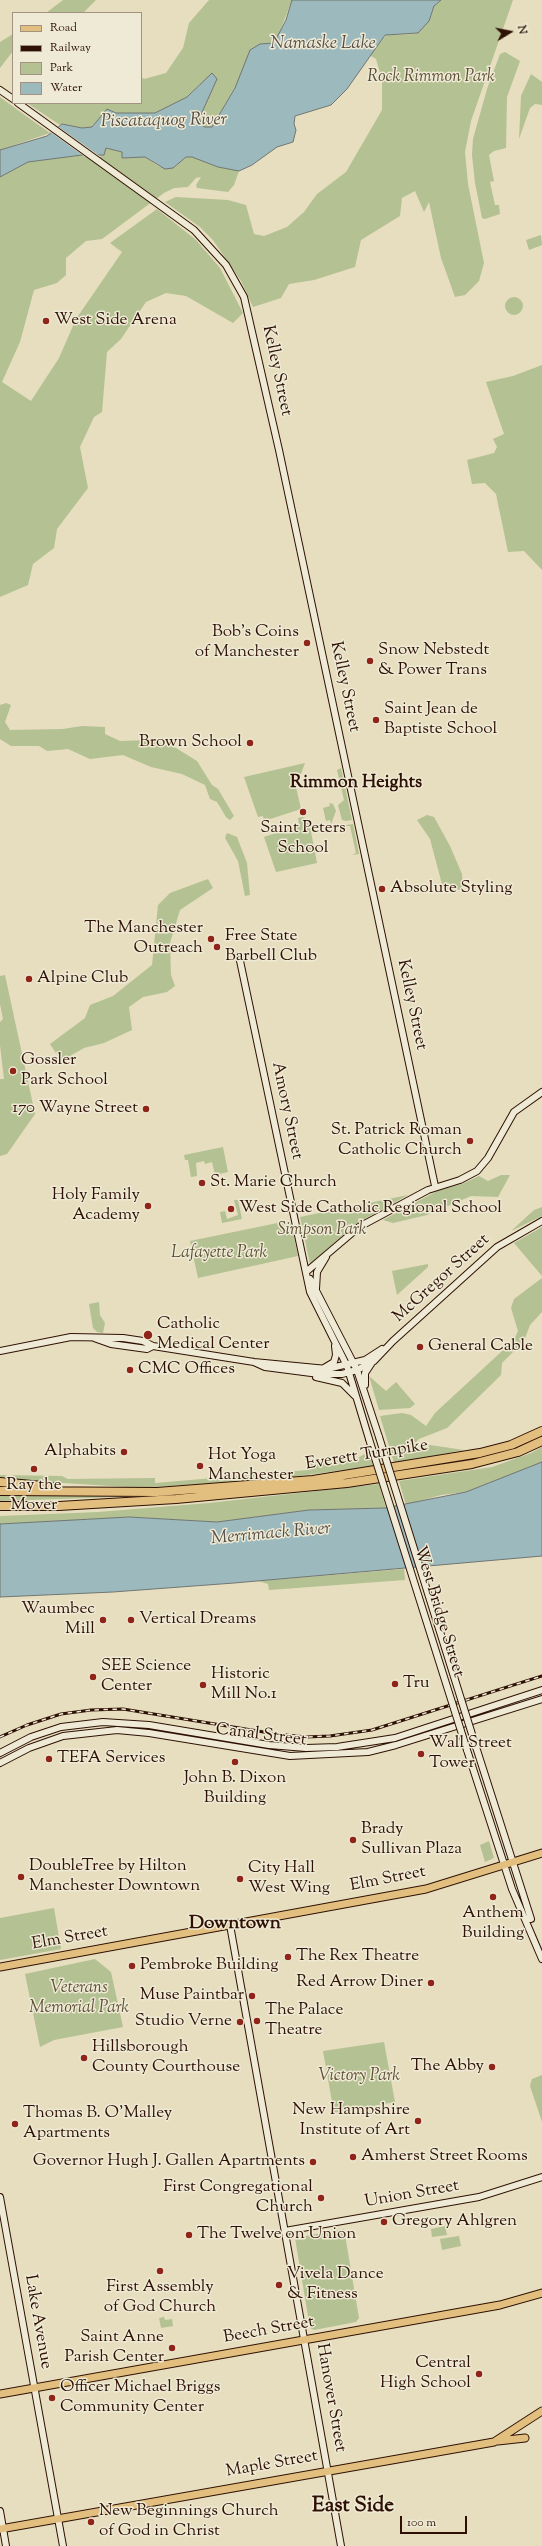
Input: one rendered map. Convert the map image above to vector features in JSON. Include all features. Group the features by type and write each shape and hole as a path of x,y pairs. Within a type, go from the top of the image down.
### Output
{"highway":[{"name":"Everett Turnpike","path":"0,1491 157,1492 208,1490 348,1475 490,1451 521,1441 542,1430"},
{"name":"Everett Turnpike","path":"0,1506 59,1506 176,1499 347,1483 486,1461 518,1452 542,1441"},
{"path":"0,1482 99,1491"},
{"path":"0,1511 59,1506"}],"main road":[{"name":"Elm Street","path":"0,1967 426,1889 542,1853"},
{"name":"Beech Street","path":"0,2394 500,2305 542,2294"},
{"name":"Maple Street","path":"2,2528 494,2442 542,2411"},
{"path":"494,2442 524,2438"}],"street":[{"path":"0,90 12,98"},
{"name":"Kelley Street","path":"19,104 178,218 207,242 226,265 247,307 435,1186"},
{"name":"Amory Street","path":"239,956 310,1295 348,1369"},
{"path":"306,1272 359,1227 435,1186 469,1176 482,1167 514,1112 542,1092"},
{"name":"McGregor Street","path":"0,1351 62,1338 136,1340 149,1342 153,1346 254,1362 319,1369 357,1370 374,1362 393,1341 480,1261 510,1239 542,1221"},
{"path":"319,1300 316,1286 317,1272 331,1250"},
{"name":"Amory Street","path":"306,1272 319,1300 357,1370"},
{"name":"Amory Street","path":"319,1369 327,1368 336,1358 336,1349 328,1328"},
{"name":"McGregor Street","path":"254,1362 265,1367 294,1372 319,1374 348,1369 354,1363 372,1356 393,1341"},
{"path":"369,1402 364,1378 366,1370 374,1362"},
{"name":"West Bridge Street","path":"348,1369 467,1750 505,1865 533,1934"},
{"name":"West Bridge Street","path":"357,1370 369,1402 476,1747 514,1862 533,1934"},
{"path":"294,1372 342,1383 351,1390 359,1402"},
{"name":"Canal Street","path":"0,1753 31,1737 61,1727 103,1722 149,1725 269,1745 306,1748 337,1747 395,1738 542,1690"},
{"name":"Canal Street","path":"0,1763 58,1737 117,1730 149,1733 290,1756 321,1756 368,1752 396,1745 542,1699"},
{"name":"Hanover Street","path":"230,1925 341,2546"},
{"path":"533,1934 542,1959"},
{"name":"Union Street","path":"285,2231 481,2196 542,2177"},
{"name":"Lake Avenue","path":"0,2197 63,2546"},
{"path":"0,2511 6,2546"}],"green space":[{"path":"63,0 96,0 84,12 47,12"},
{"path":"209,0 292,0 274,43 260,44 212,127 203,127 199,119 206,101 200,84 187,97 155,113 116,113 107,109 92,127 87,129 62,124 60,125 28,104 142,104 142,78 144,79 166,73 183,48 189,23"},
{"name":"Rock Rimmon Park","path":"441,0 513,0 471,121 465,152 468,184 484,263 479,281 465,295 455,297 441,258 429,202 424,212 415,191 402,198 400,216 361,240 355,267 314,280 289,284 281,298 253,307 241,281 213,240 200,227 165,202 176,197 228,200 246,205 254,234 264,236 287,227 304,212 317,194 346,172 382,110 382,79 376,59 369,55 386,35 416,34 431,16 434,6"},
{"path":"12,35 12,52 0,68 0,42"},
{"path":"505,52 520,61 507,97 506,148 494,151 489,155 494,181 490,182 495,205 499,205 500,214 485,219 482,218 475,183 472,155 473,139 487,89 500,54"},
{"path":"531,74 542,82 542,105 535,104 530,108 519,139 521,96"},
{"path":"0,97 19,111 50,133 0,150"},
{"path":"105,148 122,152 122,158 145,157 158,166 173,168 186,157 192,157 218,167 239,171 234,185 228,192 197,188 196,185 201,177 196,178 188,187 174,188 164,193 102,239 86,241 66,258 66,275 57,283 34,290 20,342 2,382 31,401 59,358 76,319 122,252 110,243 157,209 196,240 220,268 243,313 233,323 186,296 166,293 146,302 121,339 107,352 102,412 94,417 80,447 88,488 57,529 54,548 33,564 28,585 0,597 0,177 28,162 82,155"},
{"path":"541,235 542,245 529,250 526,240"},
{"path":"514,297 520,300 523,306 520,312 514,315 508,312 505,306 508,300"},
{"path":"542,365 542,570 524,551 508,552 496,494 485,483 472,484 467,460 494,453 497,447 493,439 504,434 486,382 513,376"},
{"path":"6,703 11,705 5,722 10,730 63,729 82,726 105,727 105,734 120,741 148,740 176,748 197,761 212,785 218,789 234,816 230,820 226,817 217,802 210,799 205,785 182,774 151,767 123,755 90,759 68,749 47,751 39,746 11,746 0,739 0,705"},
{"path":"305,763 296,787 301,809 264,821 263,816 258,817 244,777"},
{"path":"341,768 352,820 346,821 342,820 338,805 344,800 337,770"},
{"path":"329,803 333,804 336,811 331,824 330,820 326,821 323,808 330,806"},
{"path":"427,815 434,817 450,846 462,874 463,889 451,891 443,888 430,839 417,820"},
{"path":"303,817 309,821 317,863 276,872 264,837 299,825 298,818"},
{"path":"353,824 359,854 352,855 356,853 350,826 340,826"},
{"path":"227,833 237,837 247,863 250,895 245,896 238,861 225,838"},
{"path":"208,879 213,888 180,910 170,943 171,975 175,986 167,992 143,997 129,1007 132,1030 104,1043 84,1048 61,1061 50,1044 85,1018 90,1005 113,996 152,965 158,905 170,893"},
{"name":"Gossler Park School","path":"5,975 35,1114 7,1154 0,1156 0,1079 4,1079 0,1045 0,1022 3,1019 0,1004 0,976"},
{"path":"223,1147 228,1172 215,1175 212,1162 205,1164 204,1161 196,1163 197,1176 191,1177 188,1160 185,1160 184,1155"},
{"path":"501,1175 510,1175 498,1197 471,1196 427,1215 393,1223 383,1220 439,1190 462,1184 479,1176 488,1181"},
{"name":"Simpson Park","path":"408,1195 354,1225 310,1264 300,1217"},
{"path":"234,1200 238,1200 242,1219 222,1223 220,1212 225,1211 227,1219 238,1215"},
{"path":"542,1207 542,1216 511,1231 534,1210"},
{"name":"Lafayette Park","path":"287,1221 291,1223 298,1256 198,1278 190,1241"},
{"path":"542,1227 542,1276 514,1243"},
{"path":"428,1264 428,1267 397,1295 392,1271"},
{"path":"542,1278 542,1312 530,1325 524,1341 502,1363 501,1375 447,1428 419,1439 405,1453 430,1445 464,1450 394,1463 380,1416 402,1413 411,1415 426,1426 435,1413 514,1340 518,1331 511,1308 514,1299"},
{"path":"99,1302 100,1315 105,1323 103,1333 97,1332 93,1328 89,1304"},
{"path":"369,1376 386,1391 396,1382 415,1404 410,1408 379,1410"},
{"path":"367,1446 373,1466 292,1477 143,1488 0,1479 0,1475 62,1476 68,1479 155,1478 155,1483 308,1470 307,1463 349,1459 350,1463 366,1453"},
{"path":"542,1447 542,1462 540,1464 466,1492 441,1495 406,1505 399,1481 492,1467 531,1453"},
{"path":"379,1484 386,1508 309,1510 217,1522 129,1517 0,1524 0,1516 98,1512 209,1503"},
{"path":"0,1495 148,1496 0,1501"},
{"path":"404,1569 405,1580 269,1590 268,1584 258,1581"},
{"path":"489,1841 494,1858 485,1862 480,1845"},
{"path":"54,1908 61,1949 0,1960 0,1918"},
{"name":"Veterans Memorial Park","path":"95,1959 111,1972 123,2027 54,2040 40,2047 25,1974"},
{"name":"Victory Park","path":"384,2042 395,2102 334,2113 323,2051"},
{"path":"542,2075 542,2122 530,2086 532,2079"},
{"path":"445,2226 447,2235 432,2237 431,2229"},
{"path":"344,2229 359,2318 356,2322 314,2330 310,2328 295,2238"},
{"path":"459,2236 461,2246 442,2250 440,2239"},
{"path":"164,2317 165,2320 172,2319 173,2326 161,2328 159,2318"}],"water":[{"name":"Namaske Lake","path":"292,0 441,0 434,6 429,21 418,33 385,35 347,89 331,105 295,116 294,124 296,130 293,142 277,147 252,165 239,171 218,167 192,157 186,157 173,168 165,169 145,157 122,158 122,152 106,148 104,155 82,155 28,162 0,177 0,150 47,136 62,124 82,128 92,127 107,109 116,113 155,113 187,97 212,73 217,79 199,119 204,127 212,127 235,88 250,50 260,44 274,43 286,20"},
{"name":"Merrimack River","path":"542,1462 542,1556 234,1583 113,1592 0,1597 0,1524 129,1517 217,1522 309,1510 385,1508 466,1492"}],"pier":[{"path":"56,125 101,157 85,157 49,131"}],"railway":[{"path":"0,1737 27,1725 61,1714 91,1710 123,1709 276,1734 306,1737 330,1736 372,1730 542,1676"}],"place":[{"name":"West Side Arena","path":"46,321"},
{"name":"Bob's Coins of Manchester","path":"307,643"},
{"name":"Snow Nebstedt & Power Trans","path":"370,661"},
{"name":"Saint Jean de Baptiste School","path":"376,720"},
{"name":"Brown School","path":"250,743"},
{"name":"Saint Peters School","path":"303,812"},
{"name":"Absolute Styling","path":"382,889"},
{"name":"The Manchester Outreach","path":"211,939"},
{"name":"Free State Barbell Club","path":"217,947"},
{"name":"Alpine Club","path":"29,979"},
{"name":"Gossler Park School","path":"13,1071"},
{"name":"170 Wayne Street","path":"146,1109"},
{"name":"St. Patrick Roman Catholic Church","path":"470,1141"},
{"name":"St. Marie Church","path":"202,1183"},
{"name":"Holy Family Academy","path":"148,1206"},
{"name":"West Side Catholic Regional School","path":"231,1209"},
{"name":"Catholic Medical Center","path":"148,1335"},
{"name":"General Cable","path":"420,1347"},
{"name":"CMC Offices","path":"130,1370"},
{"name":"Alphabits","path":"124,1452"},
{"name":"Hot Yoga Manchester","path":"200,1466"},
{"name":"Ray the Mover","path":"34,1469"},
{"name":"Waumbec Mill","path":"103,1620"},
{"name":"Vertical Dreams","path":"131,1620"},
{"name":"SEE Science Center","path":"93,1677"},
{"name":"Tru","path":"395,1684"},
{"name":"Historic Mill No.1","path":"203,1685"},
{"name":"Wall Street Tower","path":"421,1754"},
{"name":"TEFA Services","path":"49,1759"},
{"name":"John B. Dixon Building","path":"235,1762"},
{"name":"Brady Sullivan Plaza","path":"353,1840"},
{"name":"DoubleTree by Hilton Manchester Downtown","path":"21,1877"},
{"name":"City Hall West Wing","path":"240,1879"},
{"name":"Anthem Building","path":"493,1897"},
{"name":"The Rex Theatre","path":"288,1957"},
{"name":"Pembroke Building","path":"132,1966"},
{"name":"Red Arrow Diner","path":"431,1983"},
{"name":"Muse Paintbar","path":"252,1996"},
{"name":"The Palace Theatre","path":"257,2021"},
{"name":"Studio Verne","path":"240,2022"},
{"name":"Hillsborough County Courthouse","path":"84,2058"},
{"name":"The Abby","path":"492,2067"},
{"name":"New Hampshire Institute of Art","path":"418,2121"},
{"name":"Thomas B. O’Malley Apartments","path":"15,2124"},
{"name":"Amherst Street Rooms","path":"353,2157"},
{"name":"Governor Hugh J. Gallen Apartments","path":"313,2162"},
{"name":"First Congregational Church","path":"321,2198"},
{"name":"Gregory Ahlgren","path":"384,2222"},
{"name":"The Twelve on Union","path":"189,2235"},
{"name":"First Assembly of God Church","path":"160,2271"},
{"name":"Vivela Dance & Fitness","path":"279,2285"},
{"name":"Saint Anne Parish Center","path":"172,2348"},
{"name":"Central High School","path":"479,2374"},
{"name":"Officer Michael Briggs Community Center","path":"52,2398"},
{"name":"New Beginnings Church of God in Christ","path":"91,2522"}],"district":[{"name":"Rimmon Heights","path":"356,784"},
{"name":"Downtown","path":"235,1925"},
{"name":"East Side","path":"353,2507"}],"water label":[{"name":"Piscataquog River","path":"164,122"}]}
